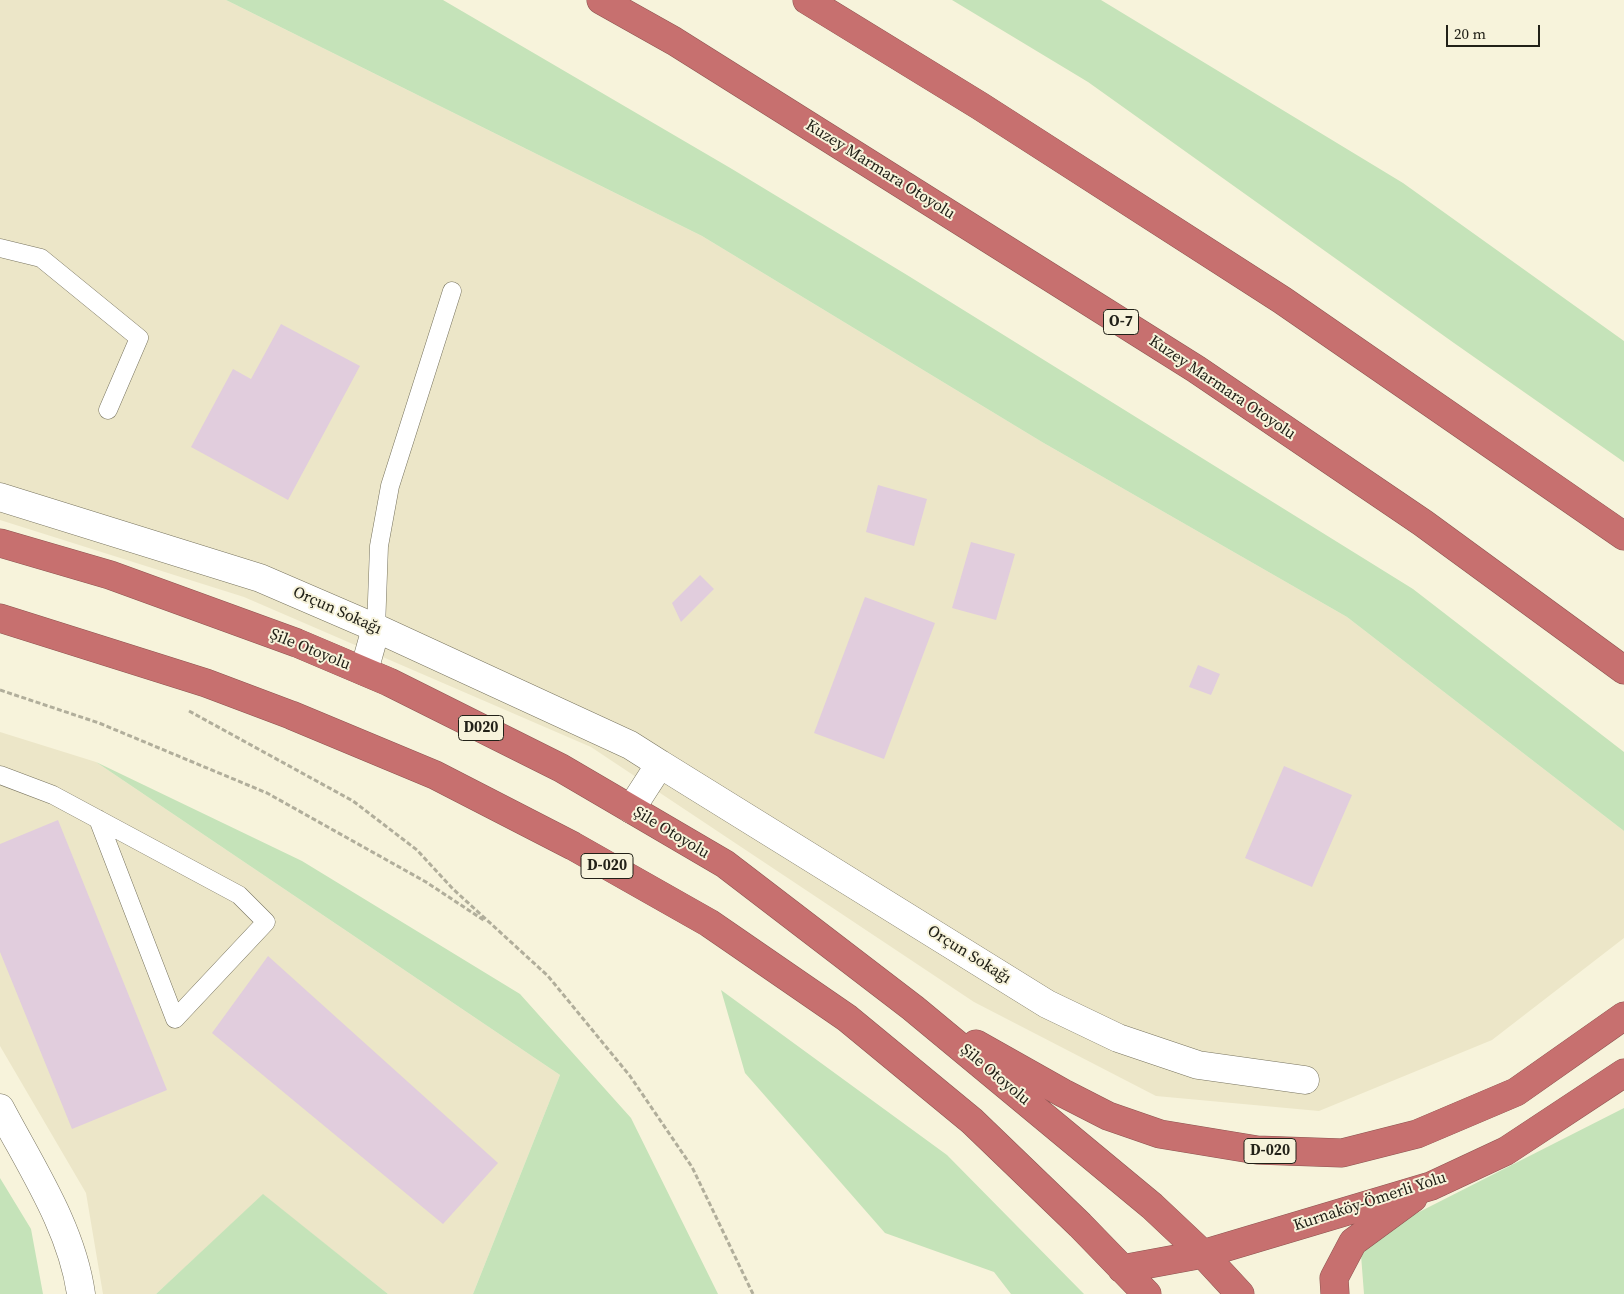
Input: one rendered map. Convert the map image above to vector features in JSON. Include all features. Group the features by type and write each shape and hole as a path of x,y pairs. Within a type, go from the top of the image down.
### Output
{"highway":[{"name":"Kuzey Marmara Otoyolu","path":"601,0 691,52 1196,369 1423,523 1624,670"},
{"path":"807,0 980,106 1282,300 1624,536"},
{"name":"Şile Otoyolu","path":"0,543 110,575 297,643 389,682 561,768 725,864 913,1008 1152,1206 1203,1254 1240,1294"},
{"name":"D-020","path":"0,618 206,683 291,715 435,775 573,846 710,923 847,1018 965,1115 1080,1225 1122,1269"},
{"name":"D-020","path":"913,1008 1063,1093 1108,1116 1160,1134 1257,1150 1342,1153 1417,1134 1516,1092 1624,1016"},
{"name":"Kurnaköy-Ömerli Yolu","path":"1122,1269 1203,1254 1431,1186 1506,1151 1624,1073"},
{"path":"1334,1294 1334,1278 1353,1242 1431,1186"},
{"path":"1122,1269 1147,1294"}],"street":[{"name":"Orçun Sokağı","path":"0,497 260,578 376,628 630,746 1047,1004 1118,1038 1198,1065 1305,1080"},
{"path":"364,671 376,628"},
{"path":"631,809 660,764"},
{"path":"0,1108 63,1228 72,1254 81,1294"}],"lane":[{"path":"0,248 41,258 140,338 108,410"},
{"path":"376,628 379,546 390,486 452,292"},
{"path":"0,775 53,795 98,819 239,895 266,922 175,1019 98,819"}],"path":[{"path":"0,690 99,723 267,793 426,882 493,926"},
{"path":"188,710 354,802 417,850 453,889 548,976 630,1076 692,1166 753,1294"}],"shaded area":[{"path":"0,0 226,0 702,236 1042,442 1347,617 1624,831 1624,938 1492,1040 1319,1111 1156,1096 974,1002 591,747 244,597 0,520"},
{"path":"0,732 96,762 560,1075 473,1294 388,1294 263,1195 156,1294 103,1294 86,1193 0,1046"}],"green space":[{"path":"226,0 443,0 732,169 907,275 1413,589 1624,752 1624,831 1347,617 1042,442 702,236"},
{"path":"952,0 1101,0 1403,183 1624,341 1624,462 1088,82"},
{"path":"96,762 302,861 520,994 631,1118 718,1294 473,1294 560,1075"},
{"path":"721,990 947,1155 1084,1294 1011,1294 994,1272 885,1233 745,1073"},
{"path":"1624,1108 1624,1294 1364,1294 1360,1242"},
{"path":"0,1178 31,1229 43,1294 0,1294"},
{"path":"263,1194 388,1294 156,1294"}],"building":[{"path":"281,324 360,366 288,500 191,447 233,369 251,379"},
{"path":"878,485 927,499 914,546 866,532"},
{"path":"971,542 1015,554 996,620 952,608"},
{"path":"700,575 714,589 681,622 672,603"},
{"path":"865,597 935,623 884,759 814,733"},
{"path":"1198,665 1220,674 1211,695 1189,687"},
{"path":"1284,766 1352,795 1312,887 1245,858"},
{"path":"58,820 167,1090 72,1129 0,952 0,844"},
{"path":"268,956 498,1163 443,1224 212,1033"}]}
